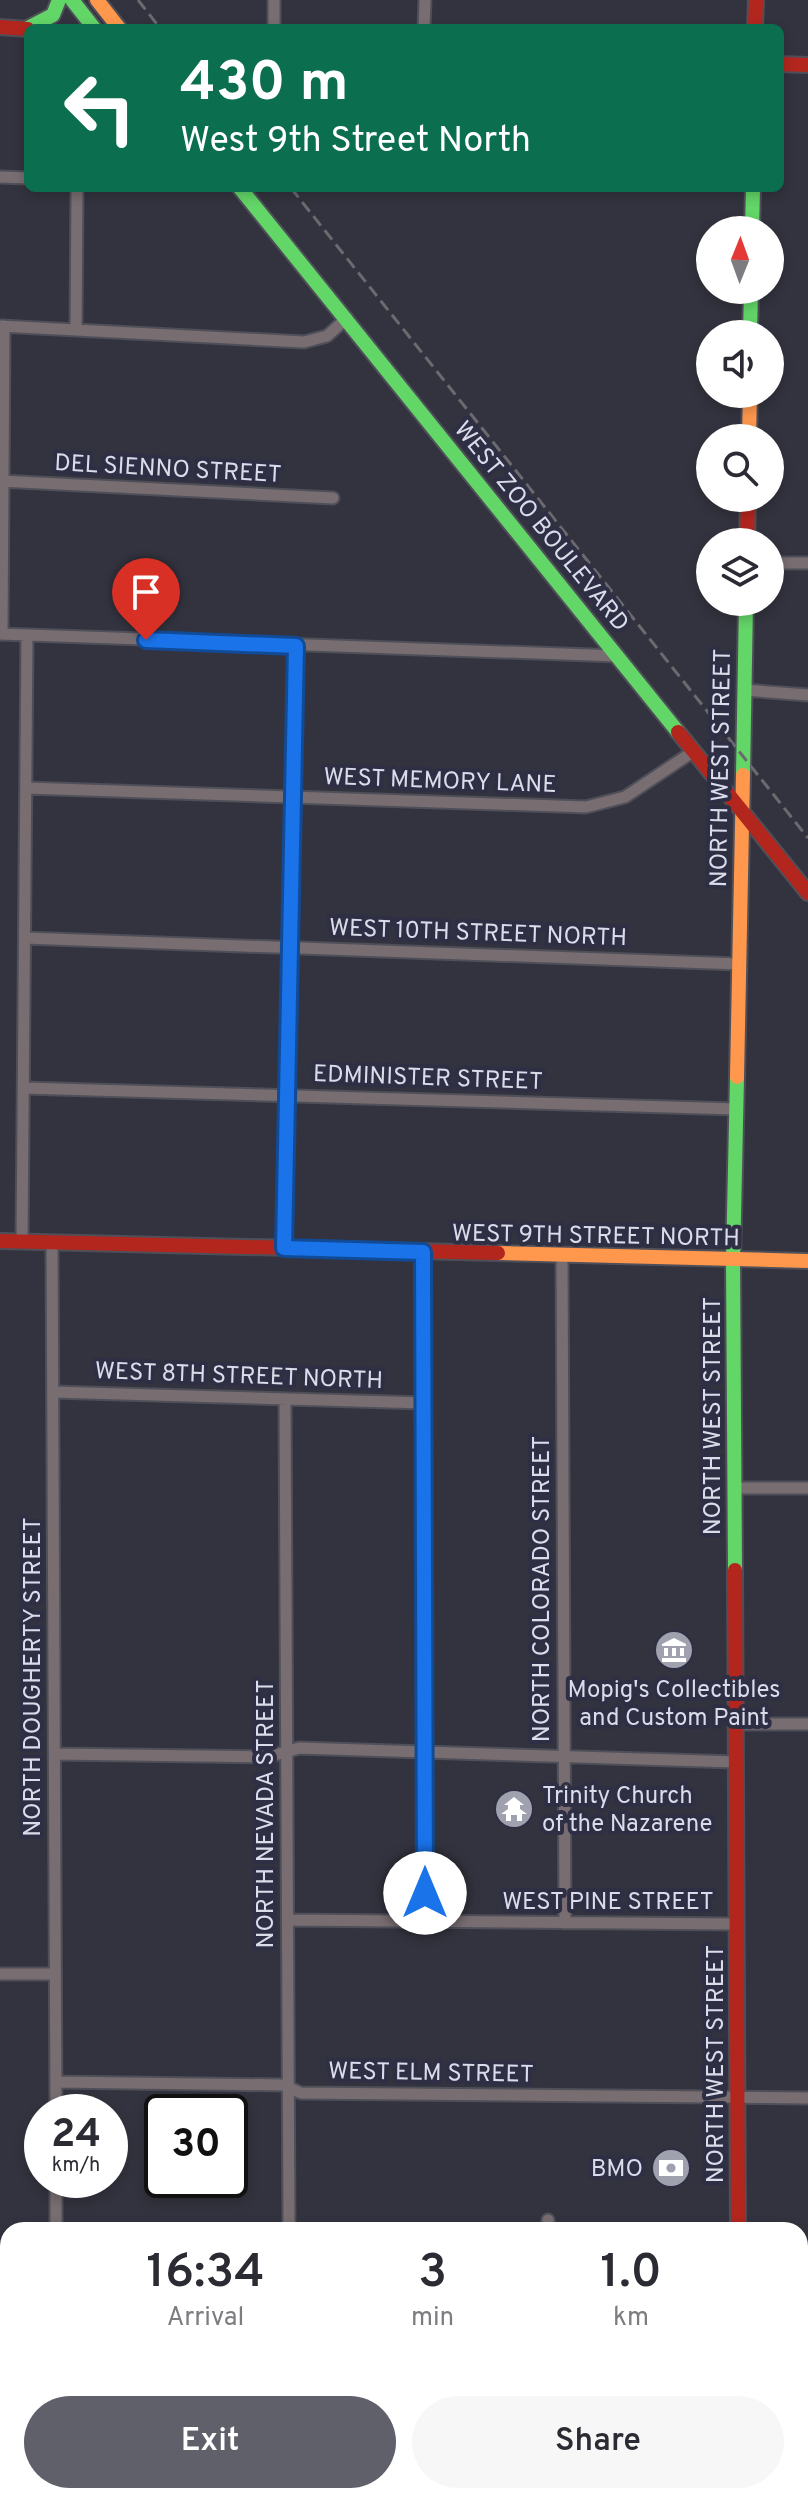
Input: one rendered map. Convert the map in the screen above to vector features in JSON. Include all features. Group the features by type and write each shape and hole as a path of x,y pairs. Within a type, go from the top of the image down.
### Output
{"main road":[{"path":"36,24 53,15 59,0"},
{"path":"72,0 91,24"},
{"path":"97,0 116,24"},
{"path":"755,24 756,0"},
{"path":"0,27 24,29"},
{"path":"784,64 808,65"},
{"name":"WEST ZOO BOULEVARD","path":"243,192 808,893"},
{"path":"752,216 753,192"},
{"name":"NORTH WEST STREET","path":"738,2222 733,1261 746,616"},
{"name":"WEST 9TH STREET NORTH","path":"0,1241 808,1261"}],"street":[{"path":"274,0 274,24"},
{"path":"424,24 425,0"},
{"path":"0,177 24,178"},
{"path":"76,330 77,192"},
{"path":"347,318 327,336 304,342 2,326 1,634 618,656"},
{"name":"DEL SIENNO STREET","path":"2,481 333,498"},
{"path":"784,563 808,563"},
{"path":"22,1241 27,635"},
{"path":"284,1248 296,646"},
{"path":"744,690 808,695"},
{"name":"WEST MEMORY LANE","path":"26,788 586,807 625,797 694,751"},
{"name":"WEST 10TH STREET NORTH","path":"25,938 738,964"},
{"name":"EDMINISTER STREET","path":"24,1088 736,1109"},
{"name":"NORTH DOUGHERTY STREET","path":"52,1242 56,2094"},
{"path":"423,1252 425,1921"},
{"name":"NORTH COLORADO STREET","path":"562,1256 565,1923"},
{"name":"WEST 8TH STREET NORTH","path":"53,1392 424,1403"},
{"name":"NORTH NEVADA STREET","path":"285,1399 289,2222"},
{"path":"734,1488 808,1488"},
{"path":"735,1724 808,1724"},
{"path":"55,1754 268,1757 299,1748 735,1762"},
{"name":"WEST PINE STREET","path":"288,1920 736,1924"},
{"path":"0,1974 55,1974"},
{"name":"WEST ELM STREET","path":"56,2082 289,2088 301,2093 808,2098"},
{"path":"56,2198 56,2222"}],"railway":[{"path":"138,0 157,24"},
{"path":"294,192 808,838"}],"traffic: fast":[{"path":"36,24 53,15 59,0"},
{"path":"72,0 91,24"},
{"path":"243,192 678,732"},
{"path":"752,216 753,192"},
{"path":"750,320 751,304"},
{"path":"743,775 746,616"},
{"path":"735,1570 733,1261 737,1077"}],"traffic: slow":[{"path":"97,0 116,24"},
{"path":"749,424 750,408"},
{"path":"737,1077 743,775"},
{"path":"498,1253 808,1261"}],"traffic: jam":[{"path":"755,24 756,0"},
{"path":"0,27 24,29"},
{"path":"784,64 808,65"},
{"path":"747,528 748,512"},
{"path":"678,732 808,893"},
{"path":"0,1241 498,1253"},
{"path":"735,1570 738,2222"}],"place":[{"name":"Mopig's Collectibles and Custom Paint","path":"674,1650"},
{"name":"Trinity Church of the Nazarene","path":"514,1809"},
{"name":"BMO","path":"671,2168"}],"route":[{"path":"146,640 296,646 284,1248 423,1252 425,1893"}]}
